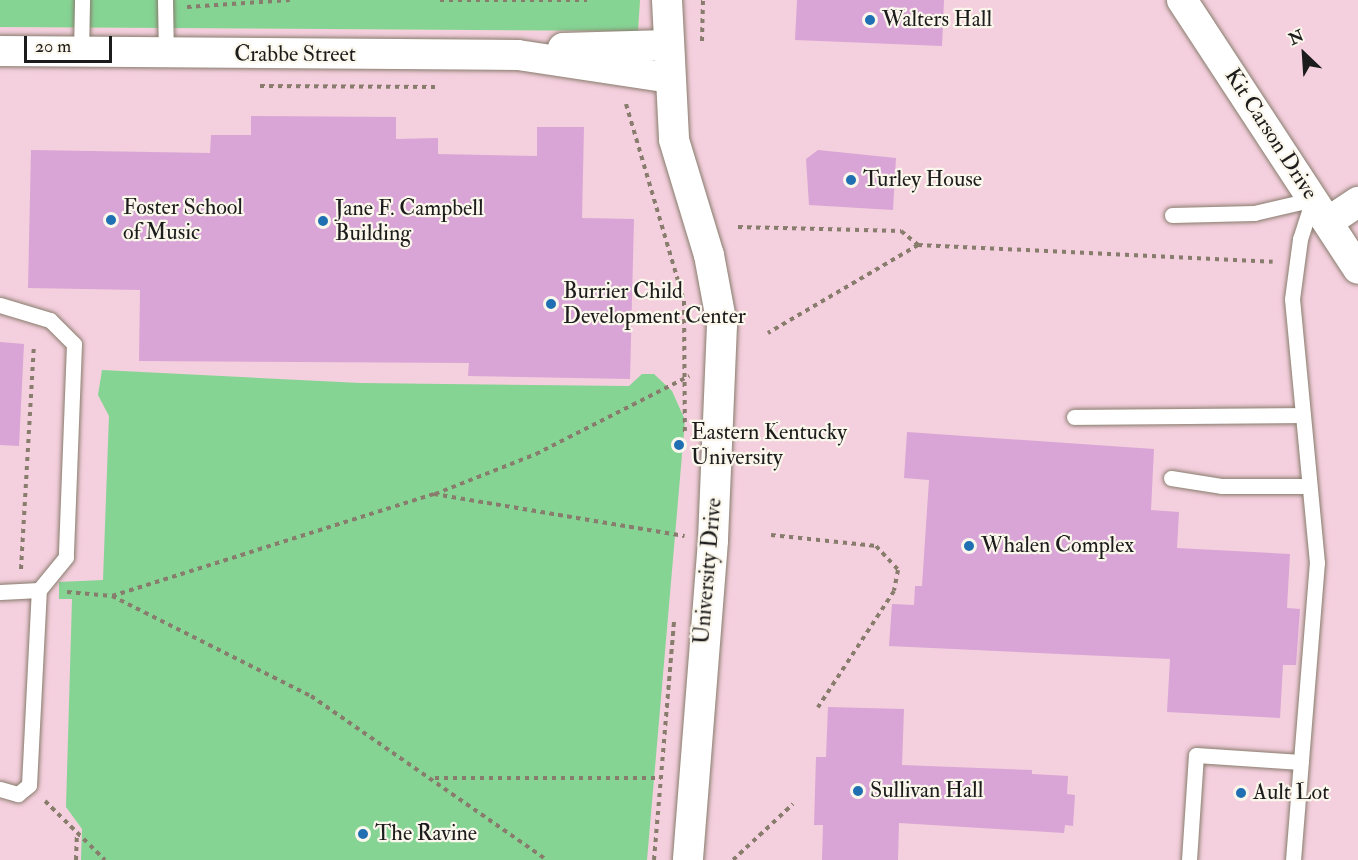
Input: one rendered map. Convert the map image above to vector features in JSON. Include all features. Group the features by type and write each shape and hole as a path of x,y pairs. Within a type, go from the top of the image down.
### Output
{"street":[{"name":"University Drive","path":"667,0 667,45 674,140 718,290 722,360 688,860"},
{"name":"Kit Carson Drive","path":"1182,0 1358,269"},
{"name":"Crabbe Street","path":"518,55 554,48 667,45"},
{"name":"Crabbe Street","path":"0,51 166,55 518,55 670,78"},
{"path":"1321,210 1358,202"}],"lane":[{"path":"81,54 82,0"},
{"path":"165,4 166,55"},
{"path":"1172,215 1321,210"},
{"path":"1293,860 1317,562 1301,415 1292,299 1300,239 1321,210"},
{"path":"0,305 50,320 74,344 66,557 39,590 29,785 18,794 0,789"},
{"path":"1074,417 1301,415"},
{"path":"1171,478 1222,486 1310,486"},
{"path":"0,592 39,590"},
{"path":"1189,860 1196,755 1301,762"}],"path":[{"path":"165,4 290,0"},
{"path":"440,0 587,0"},
{"path":"702,41 703,0"},
{"path":"626,104 684,301 687,376 685,444"},
{"path":"738,227 901,231 918,245"},
{"path":"768,333 918,245 1273,262"},
{"path":"21,571 34,345"},
{"path":"112,596 434,494 536,454 722,360"},
{"path":"434,494 666,532"},
{"path":"681,546 682,524"},
{"path":"771,535 876,546 898,570 894,591 818,707"},
{"path":"39,590 112,596 311,696 435,778 547,860"},
{"path":"654,860 675,616"},
{"path":"435,778 660,778 694,775"},
{"path":"29,785 105,860"},
{"path":"733,860 793,804"},
{"path":"76,860 77,833"}],"shaded area":[{"name":"Eastern Kentucky University","path":"640,0 1358,0 1358,860 0,860 0,27 638,31"}],"green space":[{"path":"0,0 640,0 638,31 0,27"},
{"name":"The Ravine","path":"102,370 360,383 629,386 642,374 654,374 672,391 685,420 647,860 81,860 82,829 66,807 72,599 59,599 59,582 103,580 109,416 98,395"}],"building":[{"name":"Walters Hall","path":"797,0 944,0 942,46 795,40"},
{"path":"251,116 396,117 396,139 438,138 438,154 537,156 537,127 584,127 582,218 634,219 630,379 468,376 469,363 139,361 140,290 28,288 31,150 210,153 211,135 251,135"},
{"name":"Turley House","path":"818,150 896,158 893,210 809,205 806,159"},
{"path":"0,342 24,344 19,446 0,445"},
{"path":"907,432 1154,449 1151,510 1179,512 1177,548 1290,554 1287,608 1300,609 1296,665 1283,665 1280,718 1167,712 1170,659 889,646 892,604 914,605 915,586 922,586 929,480 904,478"},
{"path":"828,707 904,709 902,765 1032,770 1032,774 1068,776 1067,794 1075,795 1073,826 1065,825 1064,833 899,823 898,860 822,860 823,825 814,825 816,757 826,757"}],"place":[{"name":"Walters Hall","path":"870,20"},
{"name":"Turley House","path":"851,180"},
{"name":"Foster School of Music","path":"111,220"},
{"name":"Jane F. Campbell Building","path":"323,221"},
{"name":"Burrier Child Development Center","path":"551,304"},
{"name":"Eastern Kentucky University","path":"679,445"},
{"name":"Whalen Complex","path":"969,546"},
{"name":"Sullivan Hall","path":"858,791"},
{"name":"Ault Lot","path":"1241,793"},
{"name":"The Ravine","path":"363,834"}]}
